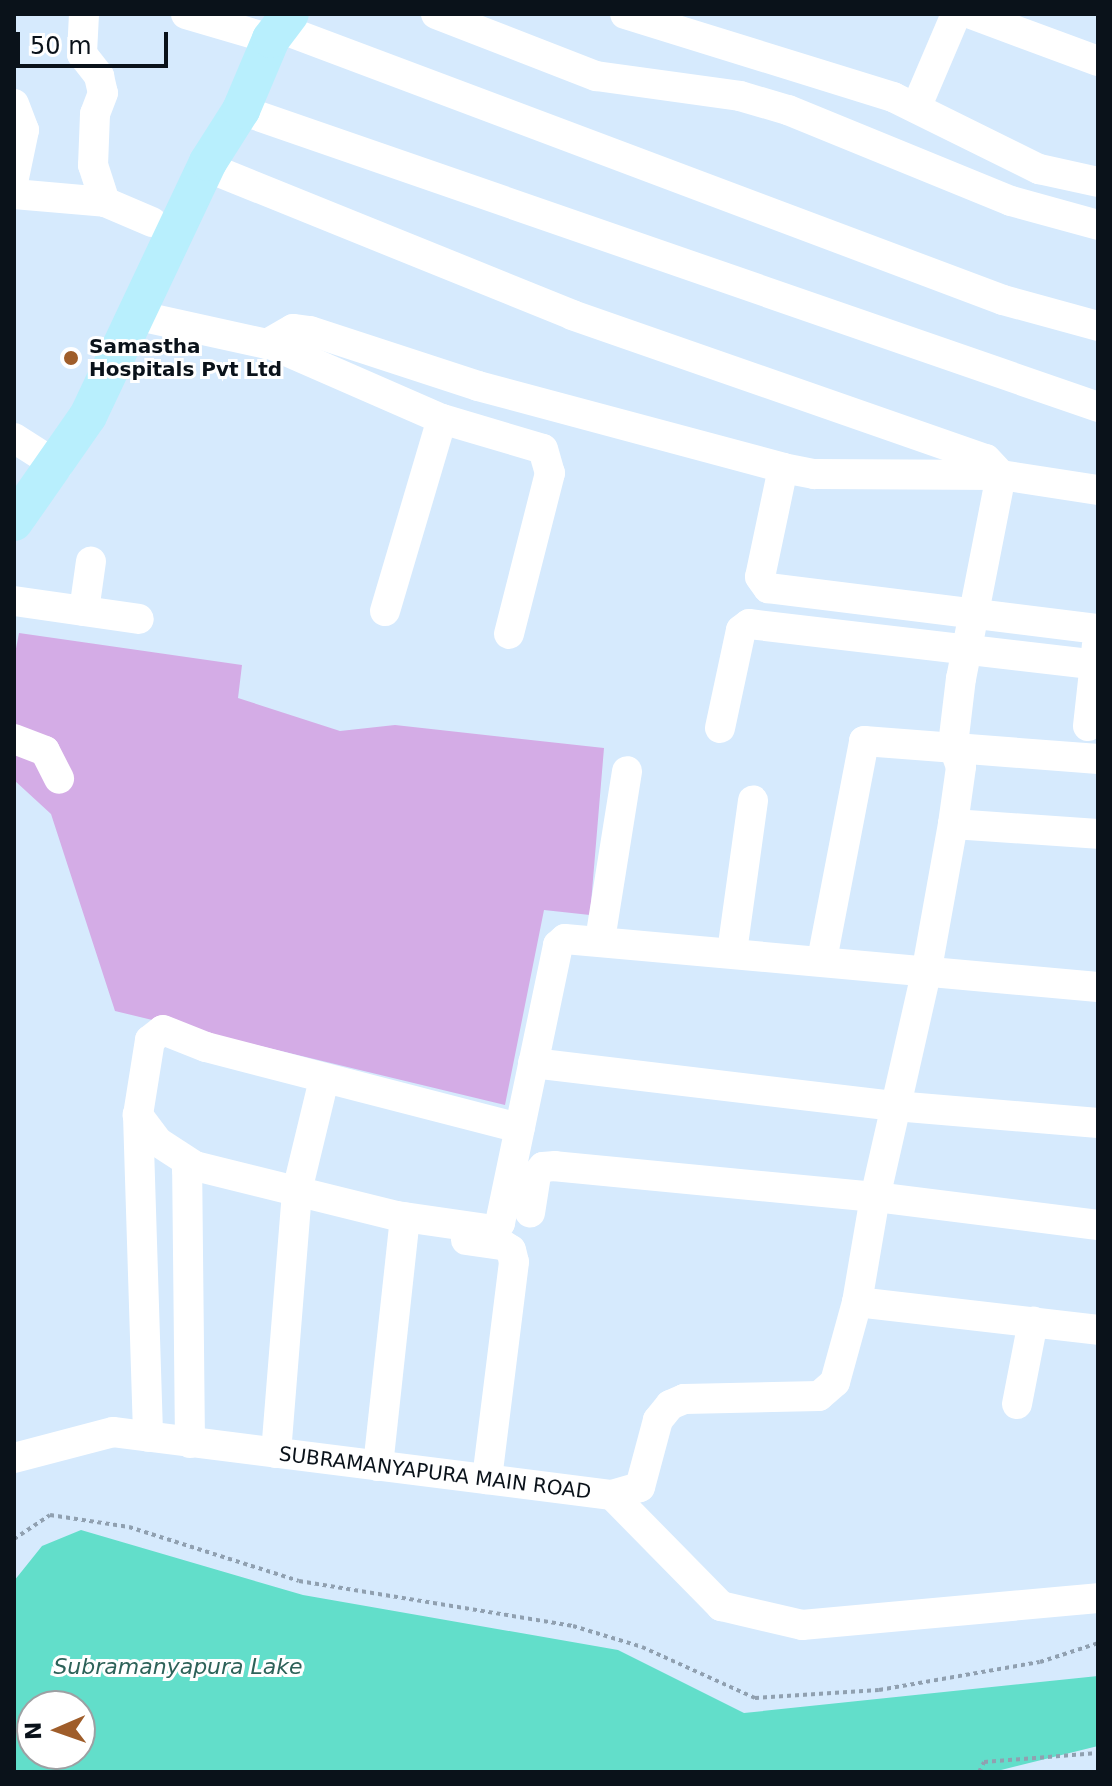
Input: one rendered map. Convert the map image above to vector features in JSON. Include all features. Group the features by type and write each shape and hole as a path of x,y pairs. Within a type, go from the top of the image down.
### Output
{"main road":[{"path":"14,522 58,466 88,416 135,315 241,110 280,27"}],"street":[{"path":"84,14 82,54 99,76 103,93 95,114 93,165 105,202"},
{"path":"436,14 596,76 740,96 788,110 1011,201 1098,225"},
{"path":"625,14 802,68 916,108 1039,169 1098,182"},
{"path":"916,108 956,14"},
{"path":"971,14 1098,61"},
{"path":"194,15 280,27 1003,300 1098,326"},
{"path":"788,110 802,68"},
{"path":"14,104 24,130 14,178"},
{"path":"241,110 1098,407"},
{"path":"209,168 572,315 986,459 1001,475"},
{"path":"14,194 105,202 152,222"},
{"path":"135,315 270,344 442,419 543,449 549,457 550,473 509,634"},
{"path":"270,344 293,329 310,331 492,390 814,474 1001,475 1098,490"},
{"path":"385,611 442,419"},
{"path":"14,438 58,466"},
{"path":"720,728 741,630 749,624 762,584 783,468"},
{"path":"612,1495 640,1487 658,1420 670,1405 684,1399 819,1396 835,1382 857,1302 875,1197 927,969 961,767 953,745 1001,475"},
{"path":"84,611 91,561"},
{"path":"762,584 974,616 1098,628 1097,665 1088,726"},
{"path":"14,601 139,619"},
{"path":"749,624 969,647 1097,665"},
{"path":"14,739 45,751 59,779"},
{"path":"822,960 864,741 953,745 1098,759"},
{"path":"600,940 627,771"},
{"path":"732,952 753,800"},
{"path":"953,824 1098,834"},
{"path":"404,1225 494,1230 520,1128 558,945 574,937 1098,987"},
{"path":"148,1437 138,1115 150,1040 163,1030 324,1079 520,1128"},
{"path":"533,1063 895,1106 1098,1123"},
{"path":"276,1453 297,1191 324,1079"},
{"path":"138,1115 158,1142 195,1166 297,1191 404,1225 511,1250 487,1479"},
{"path":"190,1443 184,1177 195,1166"},
{"path":"530,1213 536,1175 543,1167 555,1166 875,1197 1098,1225"},
{"path":"378,1466 404,1225"},
{"path":"857,1302 1098,1330"},
{"path":"1017,1404 1033,1322"},
{"name":"SUBRAMANYAPURA MAIN ROAD","path":"14,1458 113,1432 612,1495 721,1606 802,1625 1098,1598"}],"path":[{"path":"14,1539 50,1515 129,1527 299,1581 573,1626 642,1647 755,1698 879,1690 1040,1662 1098,1643"},
{"path":"979,1772 984,1762 1098,1753"}],"shaded area":[{"path":"19,633 242,665 238,698 340,731 395,725 604,748 590,915 544,910 505,1105 115,1011 51,814 14,780 14,659"}],"water":[{"name":"Subramanyapura Lake","path":"81,1530 303,1595 618,1650 744,1713 1098,1676 1098,1746 993,1772 14,1772 14,1581 42,1546"}],"place":[{"name":"Samastha Hospitals Pvt Ltd","path":"71,358"}]}
